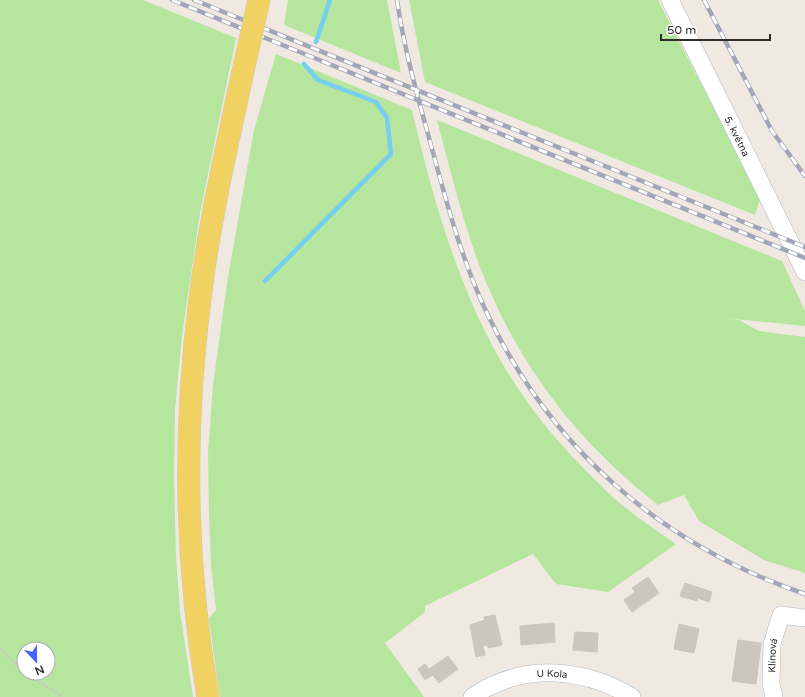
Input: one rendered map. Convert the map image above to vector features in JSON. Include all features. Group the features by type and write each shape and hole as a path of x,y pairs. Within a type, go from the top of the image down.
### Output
{"main road":[{"path":"208,697 197,623 190,531 188,459 190,404 200,299 210,235 259,0"}],"street":[{"name":"5. května","path":"670,0 805,272"},
{"name":"Klínová","path":"774,697 771,684 772,644 781,615 805,618"},
{"name":"U Kola","path":"472,697 491,686 510,679 534,674 569,674 598,680 617,688 632,697"}],"path":[{"path":"0,648 16,665"},
{"path":"37,681 63,697"}],"green space":[{"path":"0,0 143,0 236,38 200,213 182,336 175,409 174,478 176,556 180,612 193,697 0,697"},
{"path":"288,0 387,0 401,73 284,25"},
{"path":"409,0 658,0 760,199 755,215 425,82"},
{"path":"276,54 412,110 421,148 443,225 456,262 470,299 506,370 538,416 580,465 622,505 676,544 608,592 556,584 533,554 425,606 425,612 385,643 424,697 220,697 209,618 216,610 211,565 208,453 213,385 228,277 254,130"},
{"path":"437,120 782,261 805,311 805,326 723,318 739,320 759,331 805,337 805,573 764,560 699,521 684,495 658,505 599,453 574,425 528,364 509,331 492,296 477,259 466,225"}],"building":[{"path":"648,577 659,593 632,612 624,600 635,592 632,588"},
{"path":"685,583 712,592 709,602 698,598 697,601 680,596"},
{"path":"495,615 502,645 488,648 488,645 483,646 485,655 476,657 470,625 485,620 484,617"},
{"path":"554,623 555,642 521,645 520,626"},
{"path":"679,624 699,629 694,653 674,649"},
{"path":"575,632 598,633 597,652 573,650"},
{"path":"738,640 761,643 756,684 732,681"},
{"path":"448,656 458,669 439,683 433,675 425,680 418,669 425,664 429,669"}],"waterway":[{"path":"316,42 330,0"},
{"path":"265,281 391,154 387,118 376,102 318,80 304,64"}],"railway":[{"path":"172,0 805,258"},
{"path":"194,0 805,247"},
{"path":"397,0 403,37 416,91 448,208 461,249 485,309 511,359 542,405 576,447 615,485 657,519 703,548 753,573 805,594"},
{"path":"704,0 772,131 805,176"}]}
